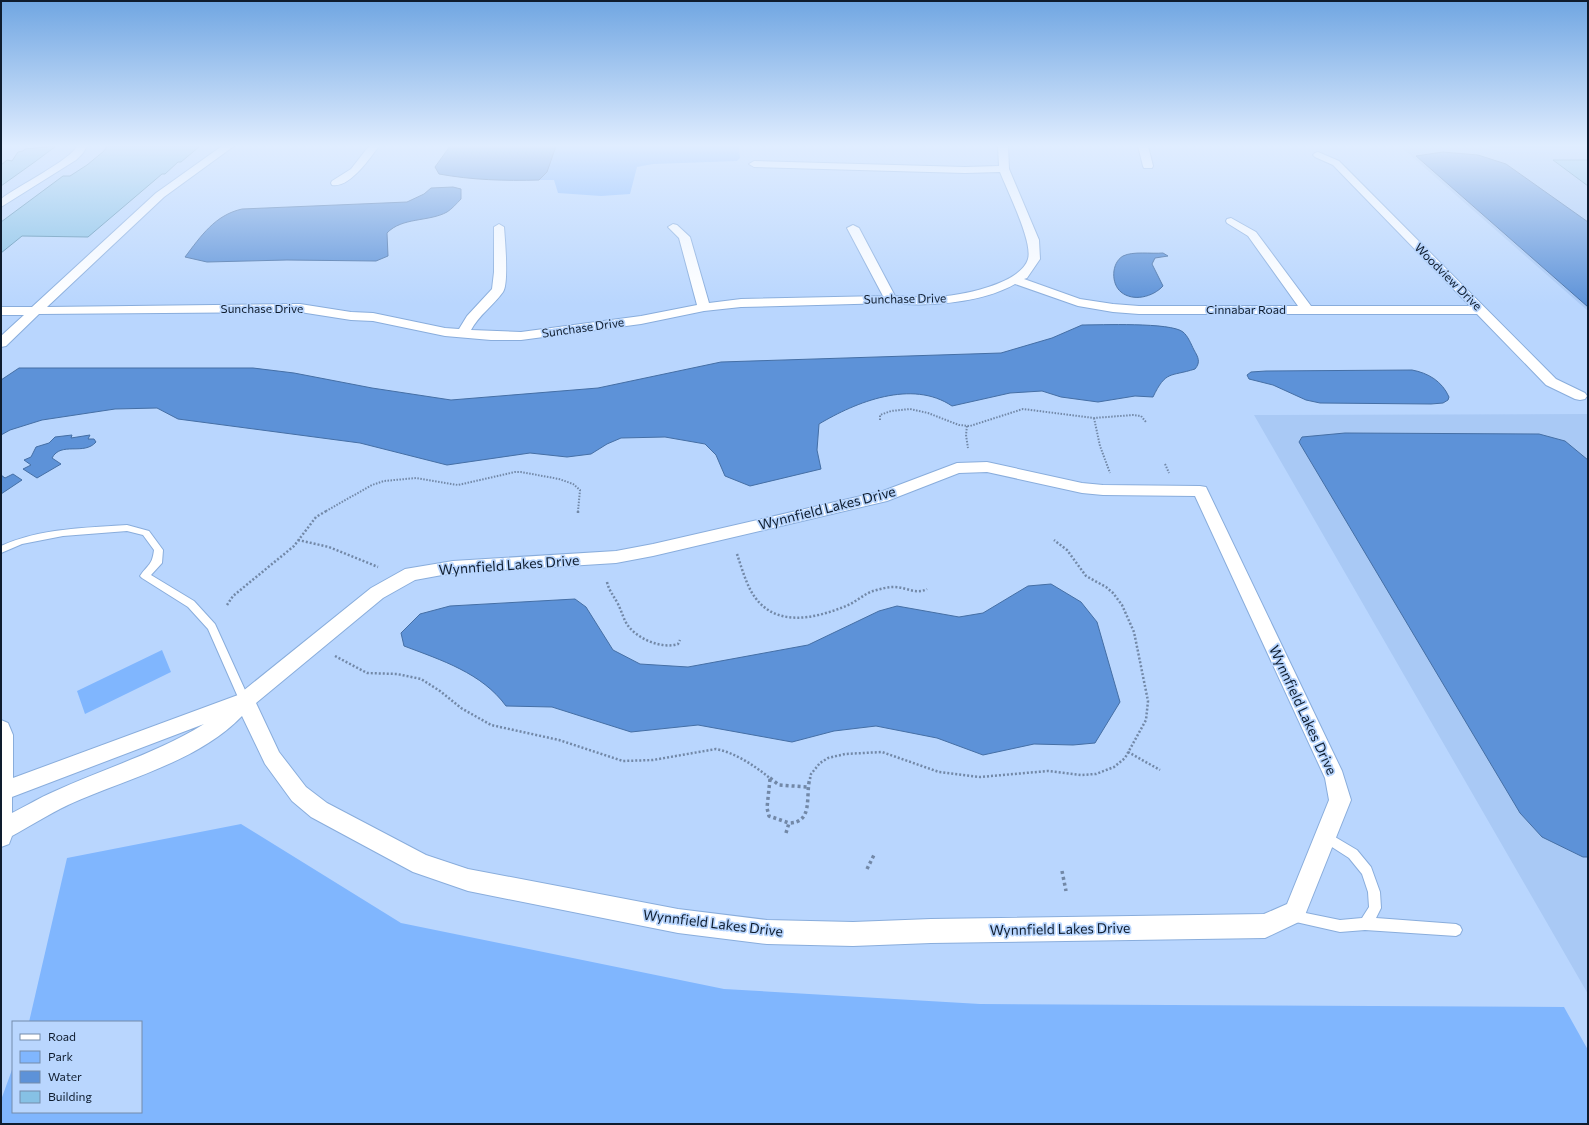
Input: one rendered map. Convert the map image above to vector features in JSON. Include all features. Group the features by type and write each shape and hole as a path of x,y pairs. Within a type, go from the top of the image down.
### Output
{"street":[{"path":"1,343 157,198"},
{"name":"Sunchase Drive","path":"1,311 34,312 300,308 351,316 373,317 445,332 491,336 522,336 641,320 704,307 741,303 891,299 909,301 960,298 1003,286 1015,280 1023,275 1034,259 1033,240 1016,198"},
{"name":"Woodview Drive","path":"1371,198 1551,382 1580,396"},
{"path":"1231,220 1252,234 1307,310"},
{"path":"463,334 472,319 498,290 500,272 499,227"},
{"path":"673,227 684,237 704,307"},
{"path":"854,228 891,299"},
{"name":"Cinnabar Road","path":"1015,280 1078,302 1113,308 1139,310 1482,310"},
{"name":"Wynnfield Lakes Drive","path":"987,466 1080,488 1103,490 1200,491 1335,778 1340,800 1326,836 1295,912 1265,926 931,931 853,934 767,932 678,921 526,893 468,880 421,864 319,810 299,794 272,758 245,700 377,593 411,574 453,567 616,557 653,550 887,496 957,468 987,466"},
{"path":"2,791 40,779 199,716 245,700"},
{"path":"1,831 59,799 164,756 192,742 225,721 245,700"},
{"path":"1,729 3,735 1,837"}],"lane":[{"path":"1,550 20,541 63,533 126,528 146,533 159,550 157,563 145,576 191,604 212,627 245,700"},
{"path":"1326,836 1353,854 1367,871 1374,892 1375,908 1365,924"},
{"path":"1288,916 1340,926 1365,924 1456,930"}],"path":[{"path":"880,420 880,415 884,412 910,409 928,413 954,424 967,426 977,424 1019,409 1032,409 1094,418 1133,415 1141,416 1146,422"},
{"path":"1094,418 1103,458 1110,473"},
{"path":"967,426 966,435 968,448"},
{"path":"1165,464 1169,473"},
{"path":"227,605 233,596 294,546 316,517 372,485 384,481 416,478 458,485 515,472 559,479 573,484 580,490 578,514"},
{"path":"298,540 313,542 339,550 378,567"},
{"path":"770,778 767,808 769,816 789,823 797,823 802,820 806,814 808,787 811,774 820,763 828,758 845,754 882,752 940,772 980,777 1048,771 1081,775 1096,774 1114,767 1125,758 1146,720 1148,710 1148,701 1130,619 1113,593 1086,576 1067,550 1054,540"},
{"path":"737,554 748,583 758,602 769,612 785,618 808,617 831,611 850,605 870,591 880,589 895,587 922,592 927,590"},
{"path":"607,582 608,592 619,604 630,628 636,634 664,646 673,646 678,644 680,640"},
{"path":"334,656 367,673 396,674 421,679 440,691 461,708 491,725 559,740 623,761 653,760 716,749 726,751 760,770 779,785 808,787"},
{"path":"1128,752 1160,770"},
{"path":"786,833 789,823"},
{"path":"867,869 875,853"},
{"path":"1062,871 1066,891"}],"shaded area":[{"path":"1460,198 1588,198 1588,311"},
{"path":"1588,414 1588,994 1254,415"}],"green space":[{"path":"162,650 171,672 85,714 77,691"},
{"path":"241,824 401,923 724,989 980,1004 1564,1007 1588,1050 1588,1124 1,1124 1,1100 12,1070 12,1113 142,1113 142,1021 29,1021 67,858"}],"water":[{"path":"414,198 461,198 453,208 447,212 400,224 393,228 387,233 388,256 376,261 287,260 207,262 185,257 209,227 216,221 232,212 242,209 407,202"},
{"path":"1464,198 1555,198 1588,222 1588,307"},
{"path":"1163,253 1168,256 1155,258 1152,264 1163,286 1159,290 1143,297 1131,297 1121,292 1115,284 1114,279 1114,268 1119,259 1127,254"},
{"path":"1082,325 1151,325 1176,329 1183,332 1188,338 1198,357 1198,364 1195,369 1174,374 1165,378 1153,397 1135,396 1098,402 1061,397 1042,391 1010,393 952,406 936,398 920,394 902,394 884,397 850,408 819,424 817,450 821,469 750,486 725,476 716,455 705,444 665,437 621,438 607,444 591,454 567,457 530,453 447,465 360,443 178,419 157,408 115,409 42,420 10,430 1,435 1,380 19,368 253,368 294,373 372,388 451,400 598,388 721,362 1001,353 1052,338"},
{"path":"1412,370 1424,373 1443,386 1449,397 1448,400 1443,403 1431,404 1320,403 1306,400 1273,385 1249,379 1247,375 1251,372 1266,371"},
{"path":"1345,433 1539,434 1565,441 1588,460 1588,857 1583,857 1542,837 1520,813 1299,442 1302,437"},
{"path":"72,435 71,438 90,435 88,439 94,439 96,442 85,448 61,450 56,453 52,458 61,464 37,478 23,469 31,465 24,460 31,457 36,447 49,443 55,437"},
{"path":"13,474 22,480 1,494 1,475 5,478"},
{"path":"1051,584 1081,602 1097,622 1120,702 1095,743 1073,745 1034,744 983,755 937,738 876,726 834,731 792,742 698,725 631,732 552,707 506,706 485,685 473,676 446,662 404,646 401,633 420,614 450,606 575,599 586,607 613,650 640,664 688,667 808,645 879,611 897,606 959,617 983,613 1028,586"}],"building":[{"path":"33,198 133,198 88,237 22,236 1,253 1,222"}]}
